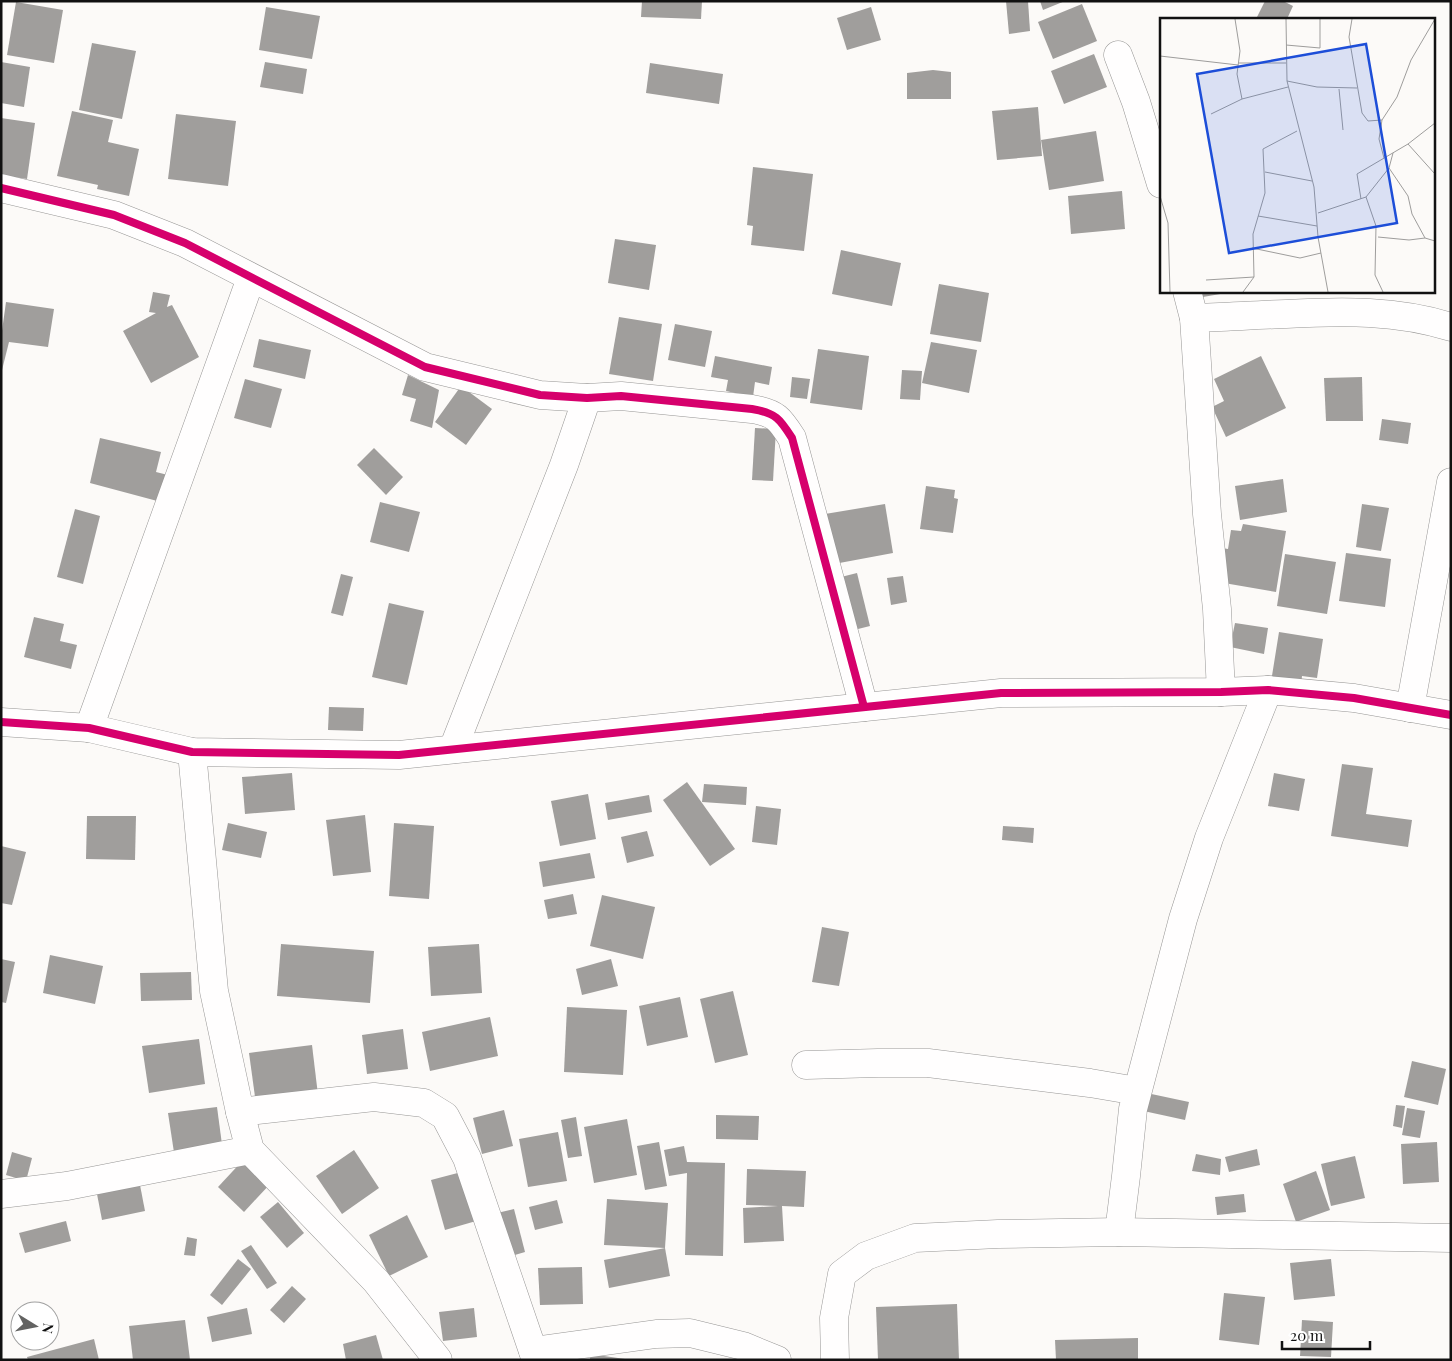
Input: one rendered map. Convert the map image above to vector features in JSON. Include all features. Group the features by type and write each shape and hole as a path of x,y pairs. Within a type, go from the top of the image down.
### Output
{"street":[{"path":"1118,55 1136,102 1160,181"},
{"path":"3,193 114,215 185,243 425,367 540,395 587,398 621,396 768,412 781,422 792,438 864,707"},
{"path":"89,728 251,278"},
{"path":"1187,292 1194,318 1207,514 1217,609 1221,692"},
{"path":"1194,318 1338,312 1390,314 1428,320 1451,327"},
{"path":"453,749 564,465 587,398"},
{"path":"1410,708 1451,482"},
{"path":"1,722 89,728 192,752 399,755 1000,693 1268,690 1354,698 1451,715"},
{"path":"1119,1232 1133,1109 1183,919 1206,847 1268,690"},
{"path":"192,752 214,991 250,1150 376,1281 438,1360"},
{"path":"806,1066 878,1063 928,1064 1090,1083 1137,1091"},
{"path":"240,1112 374,1097 424,1103 445,1116 467,1158 534,1356 656,1334 690,1333 743,1346 777,1360"},
{"path":"1,1194 67,1186 250,1150"},
{"path":"834,1360 834,1318 842,1274 866,1256 915,1238 998,1234 1119,1232 1451,1238"}],"building":[{"path":"642,1 702,1 701,19 641,17"},
{"path":"1006,1 1028,1 1030,31 1009,34"},
{"path":"1040,1 1065,1 1043,10"},
{"path":"1265,1 1283,1 1293,6 1287,18 1256,18"},
{"path":"16,2 63,10 54,63 7,55"},
{"path":"1082,4 1097,41 1053,59 1038,22"},
{"path":"266,7 320,16 312,59 259,50"},
{"path":"871,7 881,40 847,50 837,18"},
{"path":"92,43 136,51 122,119 79,110"},
{"path":"1094,54 1107,87 1064,104 1051,71"},
{"path":"1,62 30,67 24,107 1,103"},
{"path":"265,62 307,69 303,94 260,87"},
{"path":"650,63 723,74 719,104 646,93"},
{"path":"933,70 951,72 951,99 907,99 907,73"},
{"path":"1038,107 1042,156 997,160 992,111"},
{"path":"72,111 113,120 108,142 139,149 129,196 97,189 98,185 57,176"},
{"path":"176,114 236,121 228,186 168,179"},
{"path":"1,118 35,123 27,179 1,175"},
{"path":"1096,131 1104,181 1049,190 1041,140"},
{"path":"753,167 813,174 804,251 751,245 753,226 747,225"},
{"path":"1122,191 1125,229 1071,234 1068,196"},
{"path":"615,239 656,245 649,290 608,283"},
{"path":"841,250 901,263 892,306 832,294"},
{"path":"939,284 989,293 981,342 930,334"},
{"path":"153,292 170,295 167,307 172,305 199,357 151,383 123,331 156,313 149,312"},
{"path":"1197,292 1232,292 1197,298"},
{"path":"6,302 54,309 48,347 9,342 2,370 1,338"},
{"path":"619,317 662,324 653,381 609,374"},
{"path":"675,324 712,331 705,367 668,360"},
{"path":"259,339 311,350 305,379 253,367"},
{"path":"931,342 977,350 969,393 922,383"},
{"path":"818,349 869,356 862,410 810,403"},
{"path":"715,356 772,367 769,385 755,382 753,397 726,391 728,380 711,377"},
{"path":"1261,356 1286,408 1226,437 1212,407 1224,401 1214,379"},
{"path":"902,370 922,371 920,400 900,399"},
{"path":"408,375 439,390 432,428 410,421 416,399 402,395"},
{"path":"792,377 810,379 807,399 790,397"},
{"path":"1362,377 1363,421 1326,421 1324,378"},
{"path":"245,379 282,389 271,428 234,418"},
{"path":"461,386 492,409 466,445 435,422"},
{"path":"1382,419 1411,423 1408,444 1379,440"},
{"path":"755,428 776,429 773,481 752,480"},
{"path":"100,438 161,452 156,472 168,475 161,502 90,483"},
{"path":"374,448 403,477 386,495 357,465"},
{"path":"1283,479 1287,512 1240,520 1235,486"},
{"path":"926,486 955,490 954,498 958,499 953,533 920,529"},
{"path":"380,502 420,512 409,552 370,542"},
{"path":"885,504 893,553 834,564 825,514"},
{"path":"1362,504 1389,508 1381,551 1356,547"},
{"path":"75,509 100,516 83,584 57,577"},
{"path":"1243,524 1286,531 1276,592 1224,583 1222,548 1228,549 1231,530 1241,531"},
{"path":"1346,553 1391,559 1385,607 1339,601"},
{"path":"1285,554 1336,562 1327,614 1277,606"},
{"path":"857,573 870,626 850,631 837,578"},
{"path":"341,574 353,577 343,616 331,613"},
{"path":"903,576 907,602 891,605 887,578"},
{"path":"389,603 424,611 407,685 372,677"},
{"path":"34,617 64,624 60,641 77,645 71,669 24,657"},
{"path":"1235,623 1268,628 1264,654 1230,647"},
{"path":"1279,632 1323,639 1317,678 1302,676 1301,686 1271,682"},
{"path":"329,707 364,708 363,731 328,730"},
{"path":"1342,764 1373,768 1366,814 1412,820 1408,847 1331,836"},
{"path":"292,773 295,810 245,814 242,777"},
{"path":"1274,773 1305,779 1299,811 1268,806"},
{"path":"687,782 735,849 710,866 663,800"},
{"path":"704,784 747,787 746,805 702,802"},
{"path":"588,794 596,839 560,846 551,801"},
{"path":"649,795 652,812 608,820 605,803"},
{"path":"756,806 781,809 777,845 752,842"},
{"path":"365,815 371,872 333,876 326,820"},
{"path":"87,816 136,816 135,860 86,859"},
{"path":"228,823 267,832 261,858 222,850"},
{"path":"394,823 434,826 429,899 389,896"},
{"path":"1003,826 1034,828 1033,843 1002,840"},
{"path":"647,831 654,856 627,863 621,837"},
{"path":"1,846 26,852 12,905 1,903"},
{"path":"590,853 595,878 543,887 539,862"},
{"path":"573,894 577,914 548,919 544,900"},
{"path":"602,895 655,907 643,959 590,946"},
{"path":"822,927 849,932 839,986 812,982"},
{"path":"281,944 374,951 370,1003 277,996"},
{"path":"479,944 482,993 431,996 428,947"},
{"path":"50,955 103,966 95,1004 43,993"},
{"path":"1,959 15,962 6,1003 1,1002"},
{"path":"611,959 618,986 582,995 576,969"},
{"path":"191,972 192,1000 141,1001 140,973"},
{"path":"733,991 748,1055 715,1063 700,999"},
{"path":"680,997 688,1037 647,1046 639,1006"},
{"path":"567,1007 627,1010 623,1075 564,1072"},
{"path":"490,1017 498,1056 430,1071 422,1032"},
{"path":"403,1029 408,1069 367,1074 362,1035"},
{"path":"199,1039 205,1084 149,1093 142,1046"},
{"path":"312,1045 318,1095 256,1104 249,1053"},
{"path":"1412,1061 1446,1069 1438,1105 1404,1097"},
{"path":"1142,1092 1189,1102 1185,1120 1139,1110"},
{"path":"1396,1105 1405,1106 1402,1128 1393,1126"},
{"path":"217,1107 223,1152 175,1159 168,1113"},
{"path":"1407,1108 1425,1111 1420,1138 1402,1135"},
{"path":"504,1110 513,1146 482,1154 473,1118"},
{"path":"716,1115 759,1116 758,1140 716,1139"},
{"path":"576,1117 582,1156 568,1158 561,1120"},
{"path":"627,1119 637,1175 594,1183 584,1127"},
{"path":"558,1132 567,1181 528,1187 519,1139"},
{"path":"659,1142 667,1186 645,1190 637,1146"},
{"path":"1437,1142 1439,1182 1403,1184 1401,1144"},
{"path":"684,1146 687,1162 725,1163 723,1256 685,1255 687,1173 669,1176 664,1150"},
{"path":"1257,1149 1260,1165 1229,1172 1225,1157"},
{"path":"354,1150 379,1188 342,1214 316,1176"},
{"path":"12,1152 32,1158 26,1181 6,1175"},
{"path":"1196,1154 1221,1159 1220,1175 1192,1171"},
{"path":"1355,1156 1365,1198 1331,1206 1321,1164"},
{"path":"245,1158 271,1183 244,1212 218,1187"},
{"path":"747,1169 806,1171 804,1207 782,1206 784,1241 744,1243 743,1208 778,1206 746,1205"},
{"path":"469,1170 483,1219 445,1230 431,1180"},
{"path":"1316,1171 1330,1210 1296,1222 1283,1184"},
{"path":"140,1185 145,1211 102,1220 97,1194"},
{"path":"1244,1194 1246,1212 1217,1215 1215,1197"},
{"path":"607,1199 668,1203 665,1248 604,1245"},
{"path":"557,1200 563,1223 535,1230 529,1207"},
{"path":"278,1202 304,1233 287,1248 260,1217"},
{"path":"514,1209 525,1252 508,1257 497,1213"},
{"path":"407,1215 428,1257 389,1276 369,1235"},
{"path":"66,1221 71,1241 25,1253 19,1233"},
{"path":"187,1237 197,1239 195,1256 184,1255"},
{"path":"251,1245 277,1283 267,1289 241,1251"},
{"path":"665,1248 670,1276 609,1288 604,1260"},
{"path":"238,1259 251,1269 222,1305 210,1295"},
{"path":"1331,1259 1335,1296 1294,1300 1290,1263"},
{"path":"582,1267 583,1304 540,1305 538,1268"},
{"path":"292,1286 306,1299 284,1323 270,1310"},
{"path":"1224,1293 1265,1297 1259,1345 1219,1340"},
{"path":"957,1304 959,1360 878,1360 876,1307"},
{"path":"247,1308 252,1334 212,1342 207,1317"},
{"path":"474,1308 477,1337 443,1341 439,1312"},
{"path":"185,1320 190,1360 133,1360 129,1326"},
{"path":"1302,1320 1333,1322 1331,1357 1300,1356"},
{"path":"376,1335 383,1360 346,1360 343,1344"},
{"path":"1138,1338 1138,1360 1056,1360 1055,1340"},
{"path":"94,1339 99,1360 28,1360 27,1357 49,1351 60,1351 60,1348"},
{"path":"590,1354 625,1359 625,1360 590,1360"}],"cycle path":[{"path":"1,188 114,215 185,243 425,367 540,395 587,398 621,396 752,409 772,415 784,426 792,438 864,707"},
{"path":"1,722 89,728 192,752 399,755 1001,693 1268,690 1354,698 1451,715"}]}
